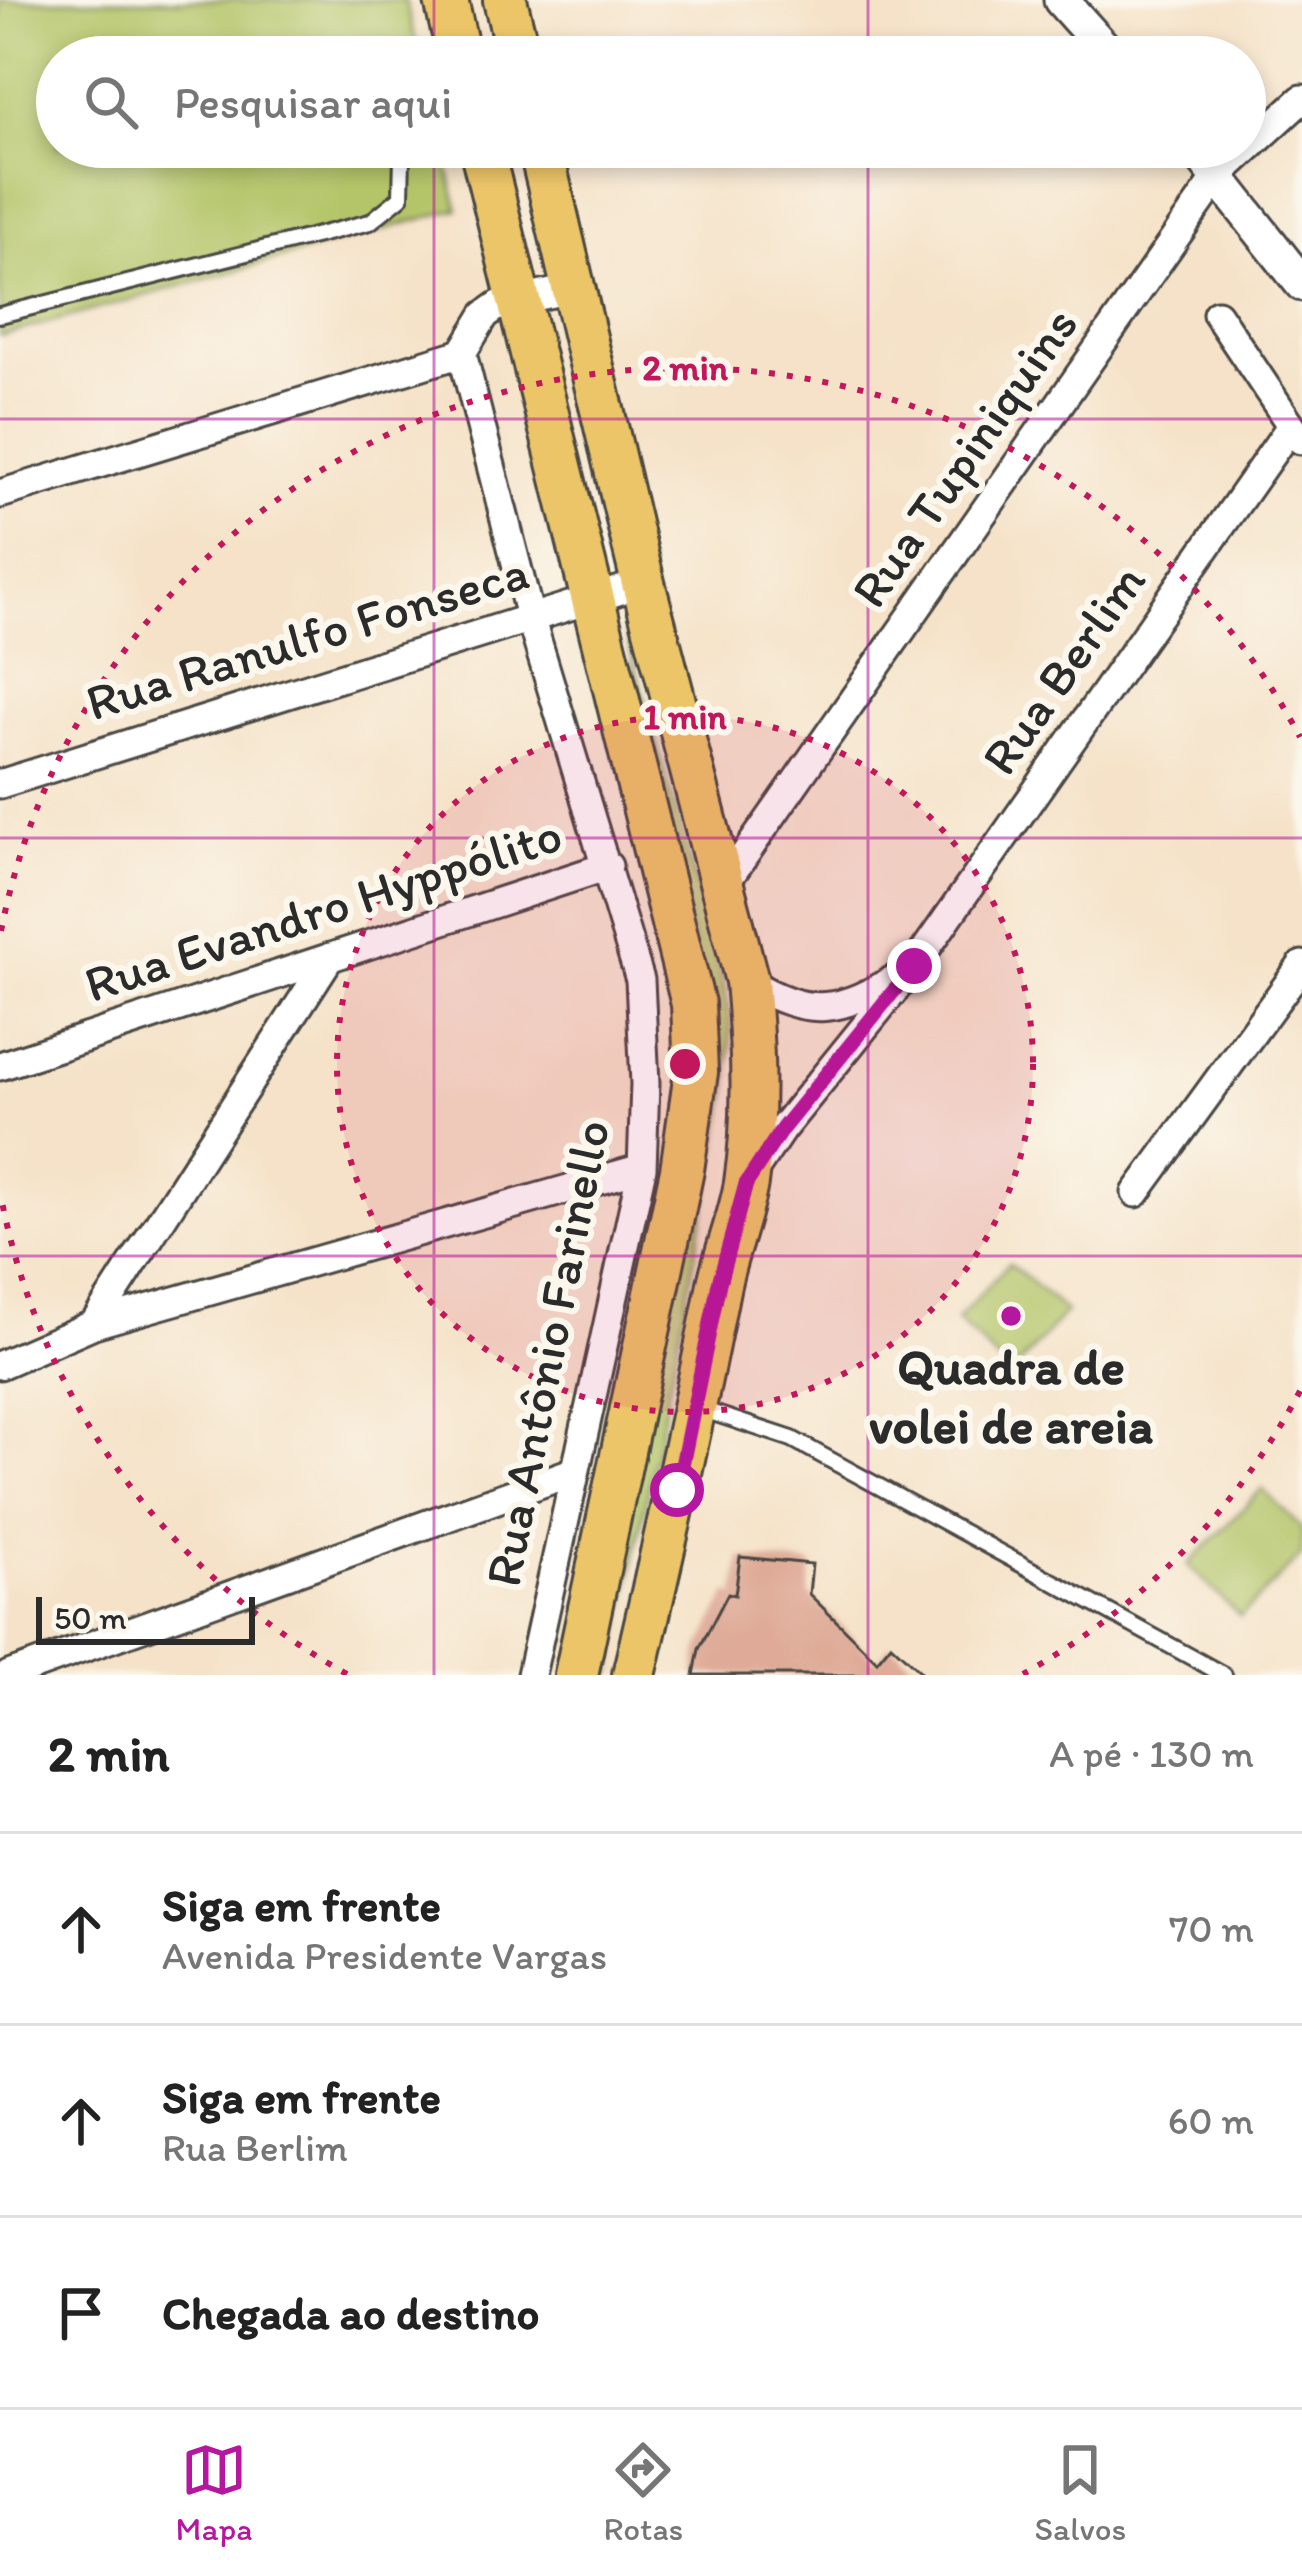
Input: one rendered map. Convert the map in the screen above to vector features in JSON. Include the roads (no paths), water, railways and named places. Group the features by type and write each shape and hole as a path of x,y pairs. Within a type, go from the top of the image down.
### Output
{"main road":[{"path":"446,0 454,36"},
{"path":"505,0 514,36"},
{"path":"486,168 694,1004 697,1072 682,1170 576,1675"},
{"path":"545,168 643,583 747,981 753,1096 746,1184 719,1283 696,1407 634,1675"}],"street":[{"path":"1061,0 1093,36"},
{"name":"Rua Tupiniquins","path":"1266,132 1302,99"},
{"path":"1214,168 1302,284"},
{"name":"Rua Tupiniquins","path":"723,886 1228,168"},
{"path":"0,494 462,353 485,315 499,305 574,288"},
{"path":"1216,314 1296,434"},
{"name":"Rua Antônio Farinello","path":"462,353 530,617 640,980 645,1084 642,1168 531,1675"},
{"name":"Rua Berlim","path":"746,1184 782,1129 914,966 1296,434"},
{"name":"Rua Ranulfo Fonseca","path":"0,784 643,583"},
{"name":"Rua Evandro Hyppólito","path":"0,1066 608,866"},
{"path":"94,1324 330,956"},
{"path":"1136,1193 1302,964"},
{"name":"Rua Berlim","path":"747,981 797,1006 834,1008 871,993 914,966"},
{"path":"0,1365 94,1324 642,1168"},
{"path":"9,1675 575,1471"}],"lane":[{"path":"0,315 370,222 400,197 401,168"},
{"path":"696,1407 792,1439 1224,1675"}],"place":[{"name":"Quadra de volei de areia","path":"1011,1316"}]}
